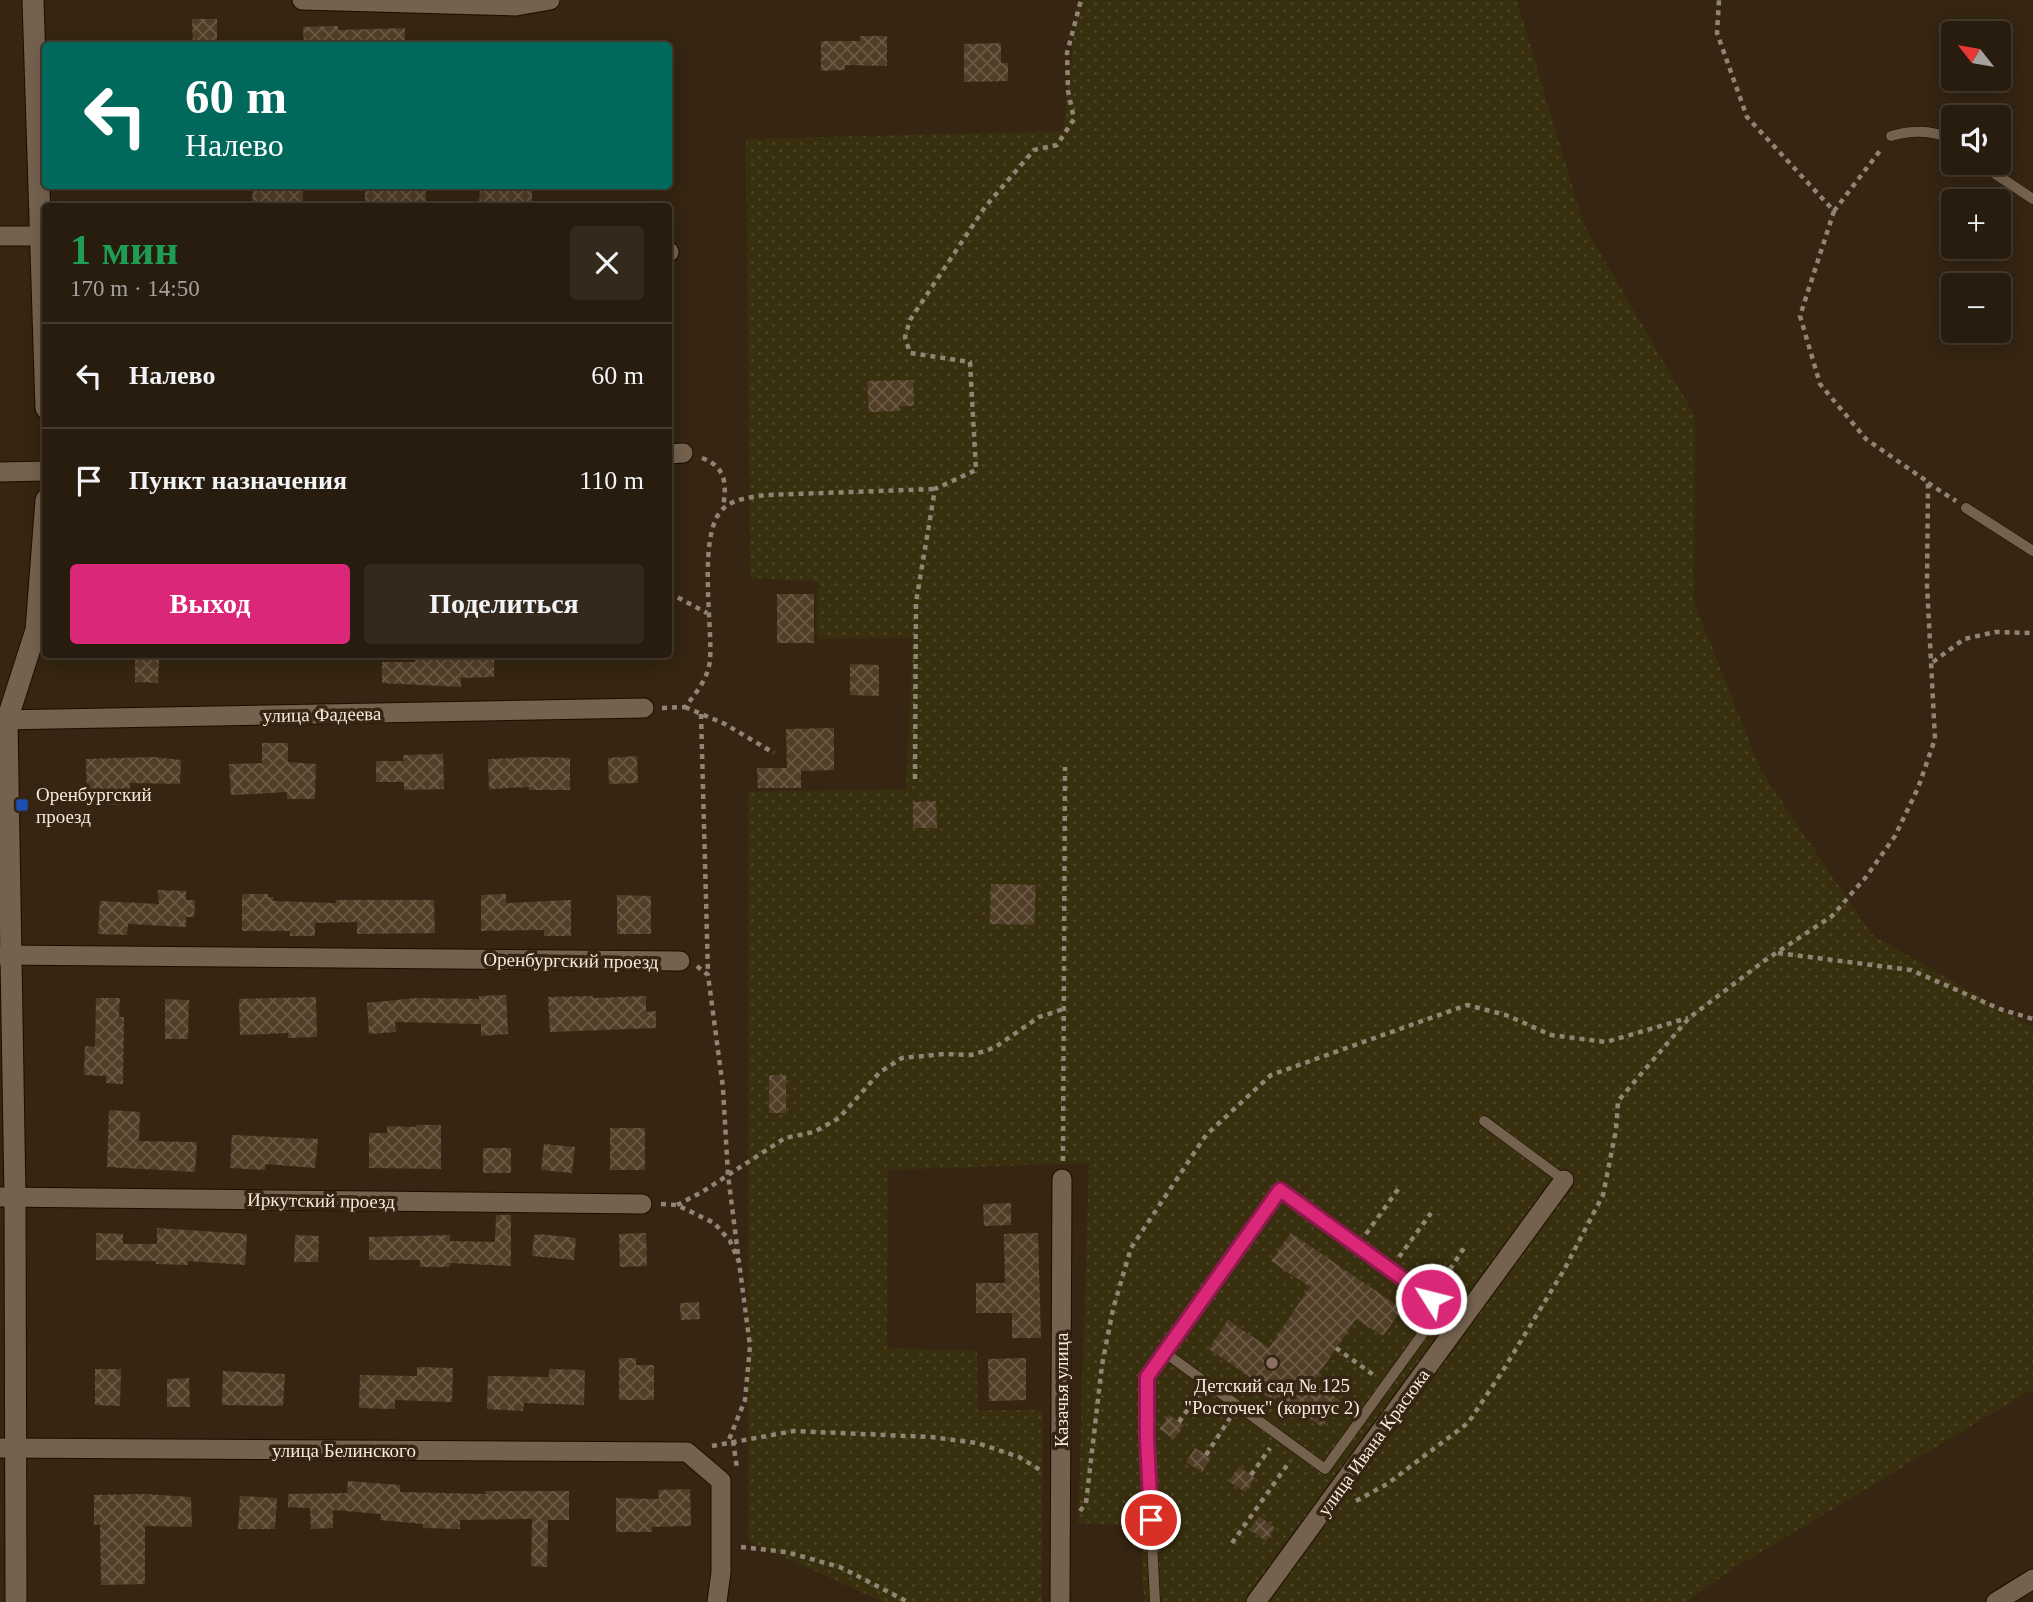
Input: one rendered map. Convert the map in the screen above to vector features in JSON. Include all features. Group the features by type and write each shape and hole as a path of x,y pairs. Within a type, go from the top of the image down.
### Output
{"street":[{"path":"0,236 42,236 33,0"},
{"path":"302,0 516,6 550,0"},
{"path":"0,472 42,471"},
{"path":"16,1602 8,1448 4,720 36,630 42,552"},
{"name":"улица Фадеева","path":"4,720 644,708"},
{"name":"Оренбургский проезд","path":"5,955 680,961"},
{"name":"Казачья улица","path":"1060,1602 1062,1179"},
{"name":"улица Ивана Красюка","path":"1256,1602 1564,1180"},
{"name":"Иркутский проезд","path":"7,1197 642,1204"},
{"name":"улица Белинского","path":"8,1448 687,1452"},
{"path":"687,1452 721,1480 722,1572 717,1602"},
{"path":"1996,1602 2033,1579"}],"lane":[{"path":"1891,136 1908,131 1924,131 1941,136"},
{"path":"1997,175 2033,200"},
{"path":"1966,508 2033,551"},
{"path":"1484,1121 1564,1180"},
{"path":"1156,1602 1147,1438 1147,1377 1164,1352 1280,1190 1442,1307 1325,1469 1164,1352"}],"path":[{"path":"723,508 740,499 766,495 935,489 976,470 970,362 910,353 905,337 910,320 985,207 1034,150 1057,145 1074,119 1068,91 1067,53 1081,0"},
{"path":"1719,0 1717,33 1747,117 1834,211"},
{"path":"1891,136 1834,211 1800,316 1820,384 1866,439 1966,508"},
{"path":"676,453 708,460 724,476 726,488 723,508 711,540 708,613 710,661 704,681 685,707"},
{"path":"1350,1505 1387,1484 1468,1423 1502,1372 1564,1270 1603,1195 1616,1130 1618,1101 1689,1018 1832,916 1866,877 1895,836 1918,788 1935,739 1927,585 1928,482"},
{"path":"915,779 916,602 935,489"},
{"path":"672,598 684,600 708,613"},
{"path":"1932,663 1964,639 1995,632 2033,632"},
{"path":"644,708 685,707 725,724 774,753"},
{"path":"701,714 708,975 723,1088 728,1175 750,1346 745,1400 731,1442 737,1472"},
{"path":"1062,1179 1065,767"},
{"path":"1777,953 1911,970 2000,1009 2033,1019"},
{"path":"680,961 700,967 708,975"},
{"path":"1060,1540 1086,1503 1102,1365 1113,1309 1131,1248 1206,1135 1271,1075 1466,1005 1506,1015 1551,1035 1606,1042 1689,1018"},
{"path":"677,1205 702,1192 785,1138 814,1132 839,1118 880,1072 902,1058 943,1054 971,1055 982,1052 994,1048 1039,1017 1064,1009"},
{"path":"1358,1246 1399,1188"},
{"path":"642,1204 677,1205 714,1223 730,1241 739,1262"},
{"path":"1390,1269 1430,1213"},
{"path":"1431,1299 1464,1248"},
{"path":"1336,1348 1387,1384"},
{"path":"1179,1422 1207,1383"},
{"path":"1206,1455 1239,1406"},
{"path":"687,1452 794,1431 954,1440 977,1443 1020,1457 1060,1483"},
{"path":"1251,1475 1279,1435"},
{"path":"1232,1543 1298,1449"},
{"path":"1249,1519 1254,1523"},
{"path":"741,1534 741,1547 786,1552 840,1567 908,1602"}],"sand":[{"path":"1078,0 1517,0 1583,223 1695,416 1694,602 1761,770 1871,934 2033,1028 2033,1389 1733,1569 1686,1602 1144,1602 1140,1526 1078,1523 1089,1163 888,1170 887,1348 977,1351 978,1410 1043,1410 1042,1602 883,1602 748,1541 748,792 906,789 913,638 817,639 818,582 750,578 746,139 1063,131"}],"building":[{"path":"192,19 217,19 217,42 193,42"},
{"path":"338,26 338,30 405,28 405,42 304,42 303,27"},
{"path":"860,36 887,36 887,66 845,65 845,70 821,71 821,41 860,41"},
{"path":"1001,43 1001,63 1008,63 1008,81 964,82 964,44"},
{"path":"253,189 303,189 303,203 252,203"},
{"path":"365,189 426,189 426,203 365,203"},
{"path":"480,189 532,189 532,203 479,203"},
{"path":"913,380 914,406 899,406 899,411 869,412 867,381"},
{"path":"777,594 814,594 814,643 777,643"},
{"path":"415,658 494,658 494,677 461,678 461,687 382,683 382,662 415,662"},
{"path":"135,659 159,660 158,683 135,682"},
{"path":"850,664 879,665 879,696 850,695"},
{"path":"834,728 834,770 801,771 801,788 758,788 757,768 787,768 786,729"},
{"path":"262,743 288,743 288,762 316,764 315,799 287,799 287,792 231,795 229,764 262,763"},
{"path":"443,754 444,789 404,790 404,782 376,782 376,761 404,761 403,755"},
{"path":"637,756 638,783 609,784 608,758"},
{"path":"153,757 181,760 180,784 130,783 130,804 108,805 108,801 87,801 86,759"},
{"path":"570,758 570,790 529,790 529,787 489,789 488,759"},
{"path":"936,801 937,828 913,828 913,802"},
{"path":"991,884 1036,885 1034,925 990,924"},
{"path":"158,890 186,891 186,900 195,900 194,917 186,917 186,927 128,924 127,935 98,934 100,901 159,904"},
{"path":"242,894 268,894 268,897 273,897 273,901 336,903 336,900 434,900 435,933 357,934 357,922 315,923 315,936 290,936 290,931 242,931"},
{"path":"506,894 506,903 571,900 571,936 544,936 544,930 481,931 481,895"},
{"path":"617,895 651,896 651,934 617,934"},
{"path":"506,995 508,1034 481,1036 481,1024 395,1022 396,1032 369,1034 367,1003 416,998 479,999 479,996"},
{"path":"646,996 646,1012 656,1011 656,1028 550,1032 548,997"},
{"path":"316,997 317,1037 288,1038 288,1033 240,1035 239,999"},
{"path":"96,998 120,998 119,1017 124,1017 123,1084 106,1083 106,1076 84,1075 85,1046 95,1047"},
{"path":"165,999 189,1000 188,1039 165,1039"},
{"path":"769,1075 786,1075 786,1113 769,1113"},
{"path":"109,1110 140,1112 139,1141 197,1142 195,1172 107,1167"},
{"path":"441,1125 441,1169 369,1168 369,1133 387,1133 387,1126"},
{"path":"610,1128 645,1128 645,1170 610,1170"},
{"path":"232,1135 318,1139 315,1168 266,1164 265,1170 230,1168"},
{"path":"544,1144 575,1147 572,1173 541,1170"},
{"path":"483,1148 511,1148 511,1173 483,1173"},
{"path":"1011,1203 1011,1225 984,1226 983,1204"},
{"path":"496,1215 511,1215 511,1266 450,1263 450,1267 420,1267 420,1260 369,1260 369,1237 450,1235 450,1241 495,1242"},
{"path":"157,1228 247,1234 245,1265 96,1260 96,1233 123,1234 123,1244 157,1244"},
{"path":"646,1233 647,1266 620,1267 619,1234"},
{"path":"1038,1233 1041,1338 1012,1338 1012,1313 976,1313 976,1283 1005,1283 1004,1234"},
{"path":"1291,1233 1402,1309 1383,1336 1356,1319 1313,1382 1341,1401 1322,1427 1277,1396 1274,1401 1247,1383 1251,1378 1209,1349 1228,1320 1269,1348 1310,1287 1271,1261"},
{"path":"295,1235 319,1236 318,1262 294,1262"},
{"path":"534,1235 576,1238 574,1260 532,1256"},
{"path":"699,1302 700,1319 681,1320 680,1303"},
{"path":"619,1358 636,1358 636,1365 654,1365 654,1400 619,1400"},
{"path":"1026,1358 1026,1400 989,1401 988,1359"},
{"path":"417,1367 453,1368 452,1402 395,1400 395,1409 359,1408 360,1375 417,1376"},
{"path":"95,1369 121,1369 120,1406 95,1405"},
{"path":"549,1369 585,1370 584,1405 524,1403 523,1411 487,1409 488,1376 549,1377"},
{"path":"223,1371 285,1374 283,1406 222,1405"},
{"path":"189,1378 190,1407 167,1407 167,1379"},
{"path":"1169,1415 1184,1425 1174,1439 1159,1429"},
{"path":"1195,1448 1211,1458 1202,1472 1186,1462"},
{"path":"1239,1467 1255,1478 1245,1492 1229,1481"},
{"path":"348,1481 400,1485 400,1492 486,1494 485,1491 569,1491 569,1520 548,1520 547,1567 531,1566 532,1519 460,1520 460,1529 423,1528 423,1524 380,1520 381,1514 333,1510 333,1528 311,1529 310,1508 288,1507 288,1494 347,1493"},
{"path":"690,1489 691,1526 652,1527 652,1532 616,1532 616,1498 659,1499 658,1490"},
{"path":"94,1495 191,1497 192,1527 145,1526 145,1584 101,1585 100,1524 94,1525"},
{"path":"240,1496 277,1498 275,1529 238,1529"},
{"path":"1259,1516 1275,1528 1266,1541 1250,1530"}],"place":[{"name":"Оренбургский проезд","path":"22,805"},
{"name":"Детский сад № 125 \"Росточек\" (корпус 2)","path":"1272,1363"}],"route":[{"path":"1151,1520 1147,1377 1280,1190 1431,1299"}]}
